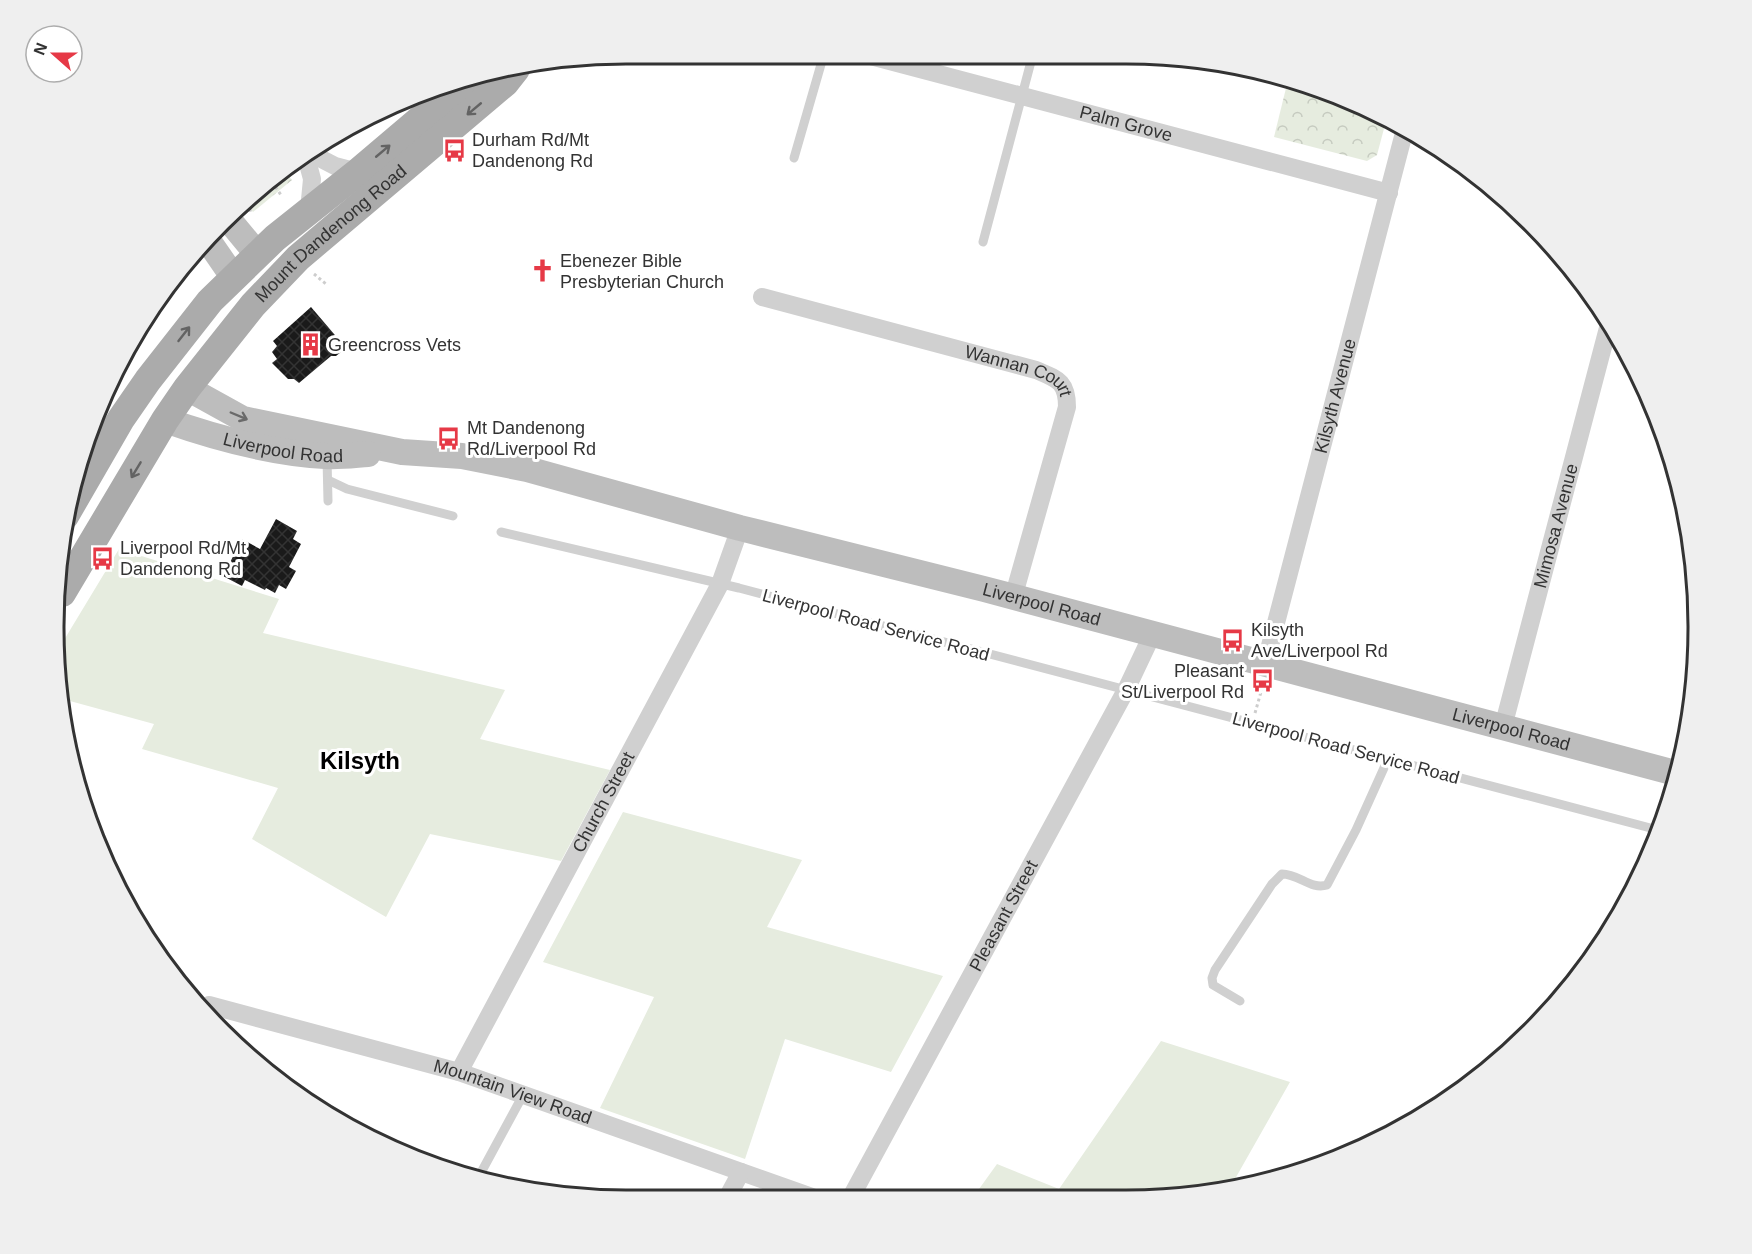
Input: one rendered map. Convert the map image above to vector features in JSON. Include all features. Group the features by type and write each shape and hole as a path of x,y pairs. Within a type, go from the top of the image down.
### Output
{"main road":[{"name":"Mount Dandenong Road","path":"66,586 165,420 187,388 253,304 298,258 510,77"},
{"name":"Mount Dandenong Road","path":"83,485 121,419 148,380 210,301 275,238 358,172 422,113 448,93"},
{"path":"234,225 258,255 276,283"},
{"path":"212,247 253,304"},
{"path":"165,420 152,401 148,380 166,380 187,388"},
{"name":"Liverpool Road","path":"187,388 243,418 402,452 462,456 527,469 740,528 1668,771"},
{"name":"Liverpool Road","path":"165,420 327,468 402,452"}],"street":[{"name":"Palm Grove","path":"900,64 1389,193"},
{"name":"Kilsyth Avenue","path":"1265,665 1403,138"},
{"path":"317,157 335,166 358,172"},
{"path":"309,163 312,179 309,210"},
{"name":"Wannan Court","path":"762,297 1036,370 1055,378 1063,385 1067,394 1067,406 1013,598"},
{"name":"Mimosa Avenue","path":"1503,727 1606,336"},
{"name":"Church Street","path":"459,1072 720,584 740,528"},
{"name":"Pleasant Street","path":"855,1190 1126,690 1152,635"},
{"name":"Mountain View Road","path":"211,1006 459,1072 792,1190"},
{"path":"731,1190 741,1172"}],"lane":[{"path":"794,158 821,64"},
{"path":"983,242 1030,64"},
{"path":"327,468 328,501"},
{"path":"327,468 347,489 453,516"},
{"name":"Liverpool Road Service Road","path":"501,532 720,584 1650,828"},
{"path":"1240,1001 1213,985 1212,978 1215,970 1272,884 1282,874 1290,874 1315,886 1327,885 1356,830 1388,759"},
{"path":"482,1170 523,1095"}],"path":[{"path":"276,188 281,195"},
{"path":"309,268 326,284"}],"green space":[{"path":"1286,88 1340,107 1384,128 1377,155 1367,161 1274,137"},
{"path":"290,177 292,180 253,212 251,209"},
{"path":"119,549 279,599 263,633 505,690 480,739 610,770 561,861 430,834 386,917 252,839 278,788 142,749 154,724 69,701 65,639"},
{"path":"623,812 802,860 767,927 943,976 891,1072 785,1039 745,1159 600,1108 654,997 543,962"},
{"path":"1161,1041 1290,1082 1235,1179 1198,1185 1125,1190 978,1190 997,1164 1059,1189"}],"building":[{"name":"Greencross Vets","path":"311,307 346,348 336,356 331,356 299,383 294,379 288,379 272,363 277,359 272,352 277,346 273,341"},
{"path":"276,519 297,531 293,539 301,544 289,567 296,571 286,589 279,585 275,593 245,580 242,586 223,576 242,539 260,549"}],"place":[{"name":"Durham Rd/Mt Dandenong Rd","path":"454,150"},
{"name":"Ebenezer Bible Presbyterian Church","path":"542,271"},
{"name":"Greencross Vets","path":"310,345"},
{"name":"Mt Dandenong Rd/Liverpool Rd","path":"449,438"},
{"name":"Liverpool Rd/Mt Dandenong Rd","path":"102,558"},
{"name":"Kilsyth Ave/Liverpool Rd","path":"1233,640"},
{"name":"Pleasant St/Liverpool Rd","path":"1262,681"}],"district":[{"name":"Kilsyth","path":"360,761"}]}
